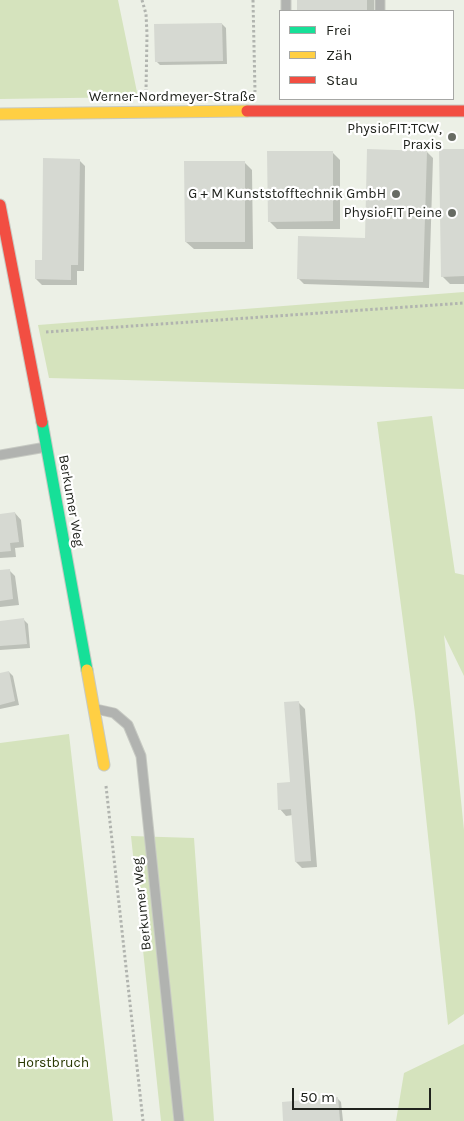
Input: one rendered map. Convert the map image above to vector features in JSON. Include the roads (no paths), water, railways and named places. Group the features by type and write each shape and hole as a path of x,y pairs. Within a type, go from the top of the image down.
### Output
{"street":[{"name":"Werner-Nordmeyer-Straße","path":"0,114 146,111 464,111"},
{"name":"Berkumer Weg","path":"0,205 26,334 104,765"}],"lane":[{"path":"287,100 287,112"},
{"path":"380,100 380,112"},
{"name":"Berkumer Weg","path":"0,455 46,447"},
{"name":"Berkumer Weg","path":"94,708 114,713 128,725 141,756 179,1121"}],"place":[{"name":"PhysioFIT;TCW, Praxis","path":"452,137"},
{"name":"G + M Kunststofftechnik GmbH","path":"396,194"},
{"name":"PhysioFIT Peine","path":"452,213"}],"park label":[{"name":"Horstbruch","path":"53,1063"}]}
